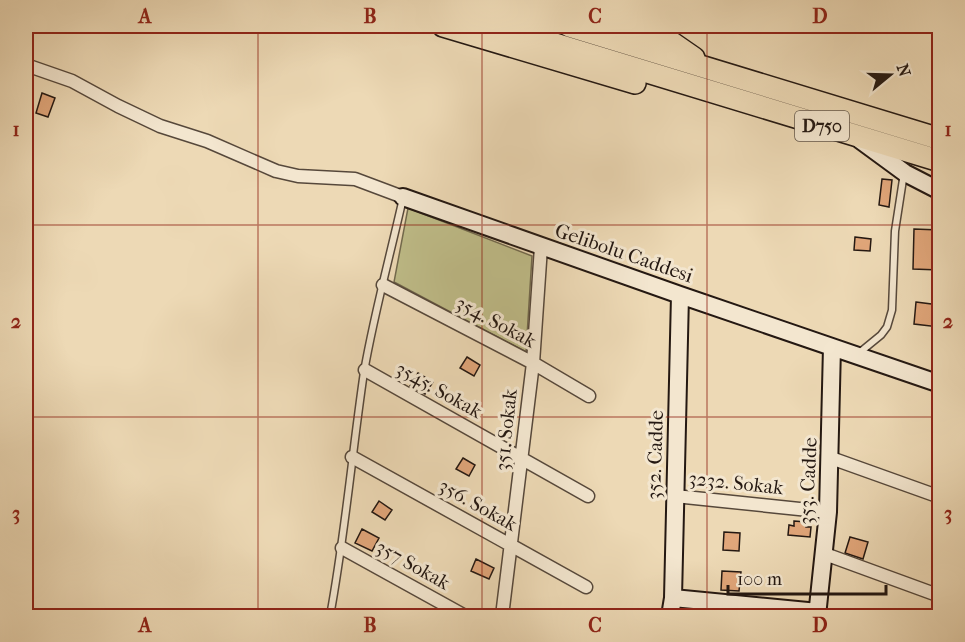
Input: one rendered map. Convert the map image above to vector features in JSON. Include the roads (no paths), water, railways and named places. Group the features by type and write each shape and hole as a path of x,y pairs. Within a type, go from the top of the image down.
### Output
{"highway":[{"path":"444,26 640,84 662,88 704,90"},
{"name":"D750","path":"496,26 939,161"},
{"name":"D750","path":"569,26 939,139"},
{"path":"635,26 668,40 711,70"}],"street":[{"path":"26,65 72,81 152,122 207,141 276,171 298,176 355,179 403,197"},
{"path":"855,136 905,173 939,191"},
{"name":"Gelibolu Caddesi","path":"403,197 939,384"},
{"name":"351. Sokak","path":"502,616 522,459 541,247"},
{"name":"354. Sokak","path":"383,285 532,363 589,396"},
{"name":"352. Cadde","path":"670,616 673,598 680,295"},
{"name":"353. Cadde","path":"818,614 825,554 831,458 832,347"},
{"name":"3545. Sokak","path":"365,370 588,496"},
{"name":"356. Sokak","path":"352,457 586,587"},
{"path":"831,458 939,497"},
{"name":"3232. Sokak","path":"675,496 828,513"},
{"name":"357 Sokak","path":"342,548 465,616"},
{"path":"825,554 939,596"},
{"path":"673,598 818,614"}],"lane":[{"path":"856,355 881,335 887,327 892,310 896,223 905,173"},
{"path":"330,616 342,548 365,370 403,197"}]}
